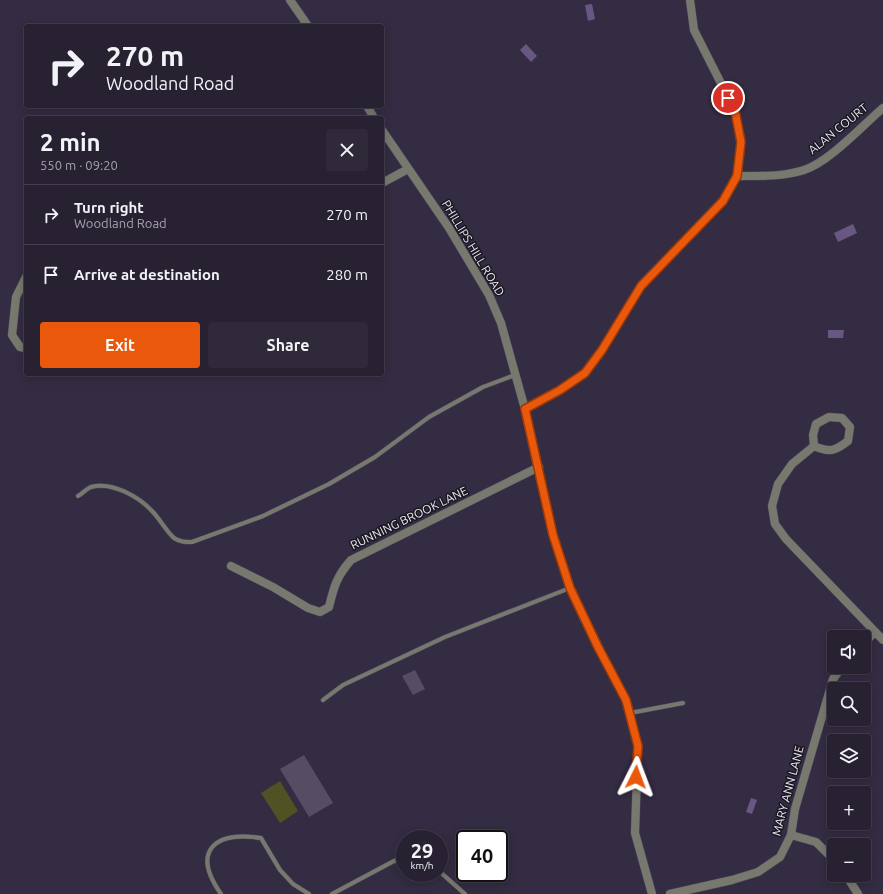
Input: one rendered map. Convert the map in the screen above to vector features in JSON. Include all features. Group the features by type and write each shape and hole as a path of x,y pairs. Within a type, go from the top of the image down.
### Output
{"street":[{"path":"290,0 307,24"},
{"path":"525,409 560,390 585,373 602,350 641,286 723,201 737,176 741,142 735,111 694,30 690,0"},
{"name":"ALAN COURT","path":"737,176 780,175 805,170 829,154 882,110"},
{"name":"PHILLIPS HILL ROAD","path":"384,133 449,228 489,295 501,323 525,409 553,535 570,588 598,647 626,700 630,713 638,746 635,833 652,894"},
{"path":"384,182 408,169"},
{"path":"24,281 16,297 12,335 20,347 24,348"},
{"path":"829,417 842,418 850,427 848,441 837,449 825,451 814,446 813,435 816,424 829,417"},
{"path":"814,446 792,464 778,484 772,506 774,524 786,539 883,640"},
{"name":"RUNNING BROOK LANE","path":"231,566 308,608 320,612 329,607 334,585 339,574 351,560 538,467"},
{"path":"871,636 875,632"},
{"name":"MARY ANN LANE","path":"670,894 732,880 758,872 780,857 791,835 795,809 820,718 833,678 836,674"},
{"path":"791,835 816,842 827,853"},
{"path":"850,882 858,894"}],"lane":[{"path":"78,496 90,488 112,488 126,492 145,504 174,538 182,542 192,542 274,511 329,484 375,457 429,417 483,387 516,375"},
{"path":"324,700 343,685 445,637 570,588"},
{"path":"630,713 683,703"},
{"path":"221,894 207,865 207,853 215,843 228,838 249,836 261,838 280,870 293,884 309,894"},
{"path":"332,894 396,860"},
{"path":"448,879 465,894"}],"green space":[{"path":"280,781 298,811 280,823 261,793"}],"shaded area":[{"path":"592,4 595,19 588,21 585,5"},
{"path":"526,44 537,56 531,62 520,50"},
{"path":"853,224 857,233 838,242 834,233"},
{"path":"828,330 844,330 843,338 828,338"},
{"path":"751,798 757,800 752,814 746,812"}],"building":[{"path":"415,670 425,689 413,695 402,676"},
{"path":"304,755 333,803 309,817 280,769"}],"route":[{"path":"636,777 638,746 626,700 598,647 570,588 553,535 525,409 560,390 585,373 602,350 641,286 723,201 737,176 741,142 735,111 728,98"}]}
